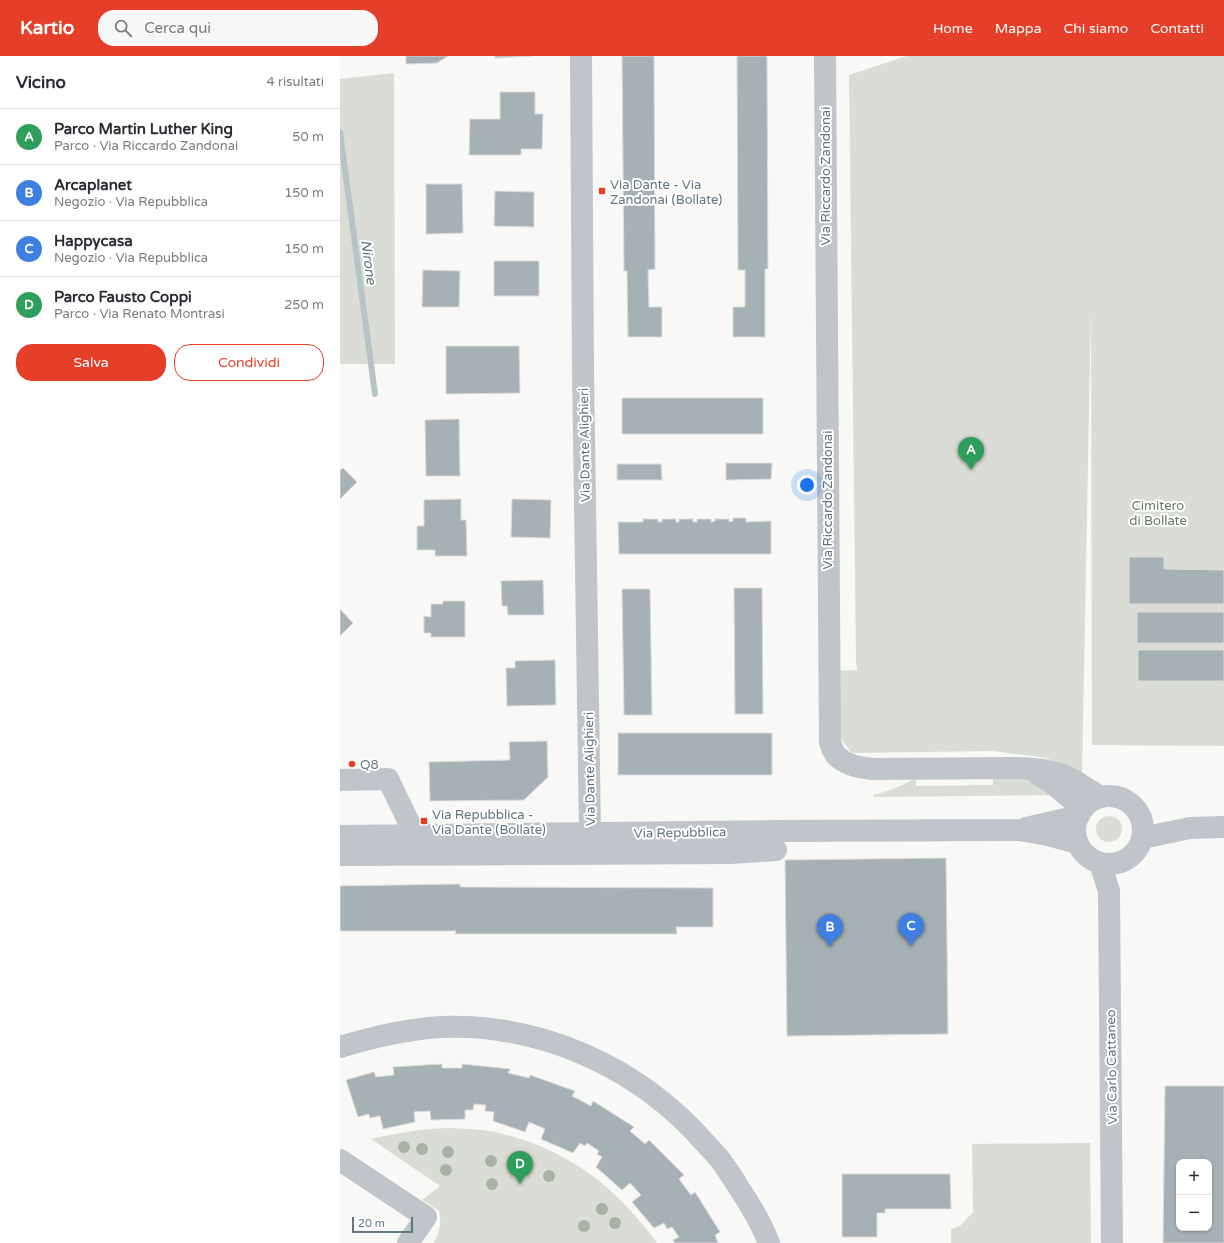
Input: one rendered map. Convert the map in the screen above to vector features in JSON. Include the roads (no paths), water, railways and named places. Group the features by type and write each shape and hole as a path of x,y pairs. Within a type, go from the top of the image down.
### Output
{"street":[{"name":"Via Dante Alighieri","path":"581,56 583,371 590,833"},
{"name":"Via Riccardo Zandonai","path":"825,56 830,742 835,754 853,766 871,769 1040,769 1054,772 1072,779 1089,791 1102,797"},
{"name":"Via Riccardo Zandonai","path":"1019,768 1041,776 1051,782 1081,812"},
{"path":"340,780 388,779 415,836"},
{"path":"1114,796 1125,800 1134,807 1141,817 1143,828 1142,838 1138,848 1130,857 1110,862 1090,858 1083,852 1078,843 1076,824 1081,812 1091,801 1102,797 1114,796"},
{"name":"Via Repubblica","path":"340,836 383,845 415,836 441,845 590,833 637,843 776,849 1019,830 1081,812"},
{"path":"1141,817 1190,828"},
{"path":"1142,838 1190,828 1224,827"},
{"name":"Via Repubblica","path":"1019,830 1048,835 1078,843"},
{"path":"340,855 383,845 637,843"},
{"name":"Via Carlo Cattaneo","path":"1110,862 1112,1243"},
{"path":"340,1047 368,1038 406,1031 440,1027 469,1027 524,1034 572,1050 613,1068 649,1091 692,1127 724,1164 761,1222 770,1243"},
{"path":"340,1160 426,1217 408,1243"}],"waterway":[{"name":"Nirone","path":"340,132 375,394"}],"place":[{"name":"Via Dante - Via Zandonai (Bollate)","path":"602,191"},
{"name":"Parco Martin Luther King","path":"971,470"},
{"name":"Q8","path":"352,764"},
{"name":"Via Repubblica - Via Dante (Bollate)","path":"424,821"},
{"name":"Happycasa","path":"911,946"},
{"name":"Arcaplanet","path":"830,947"},
{"name":"Parco Fausto Coppi","path":"520,1184"}],"park label":[{"name":"Cimitero di Bollate","path":"1158,512"}]}
